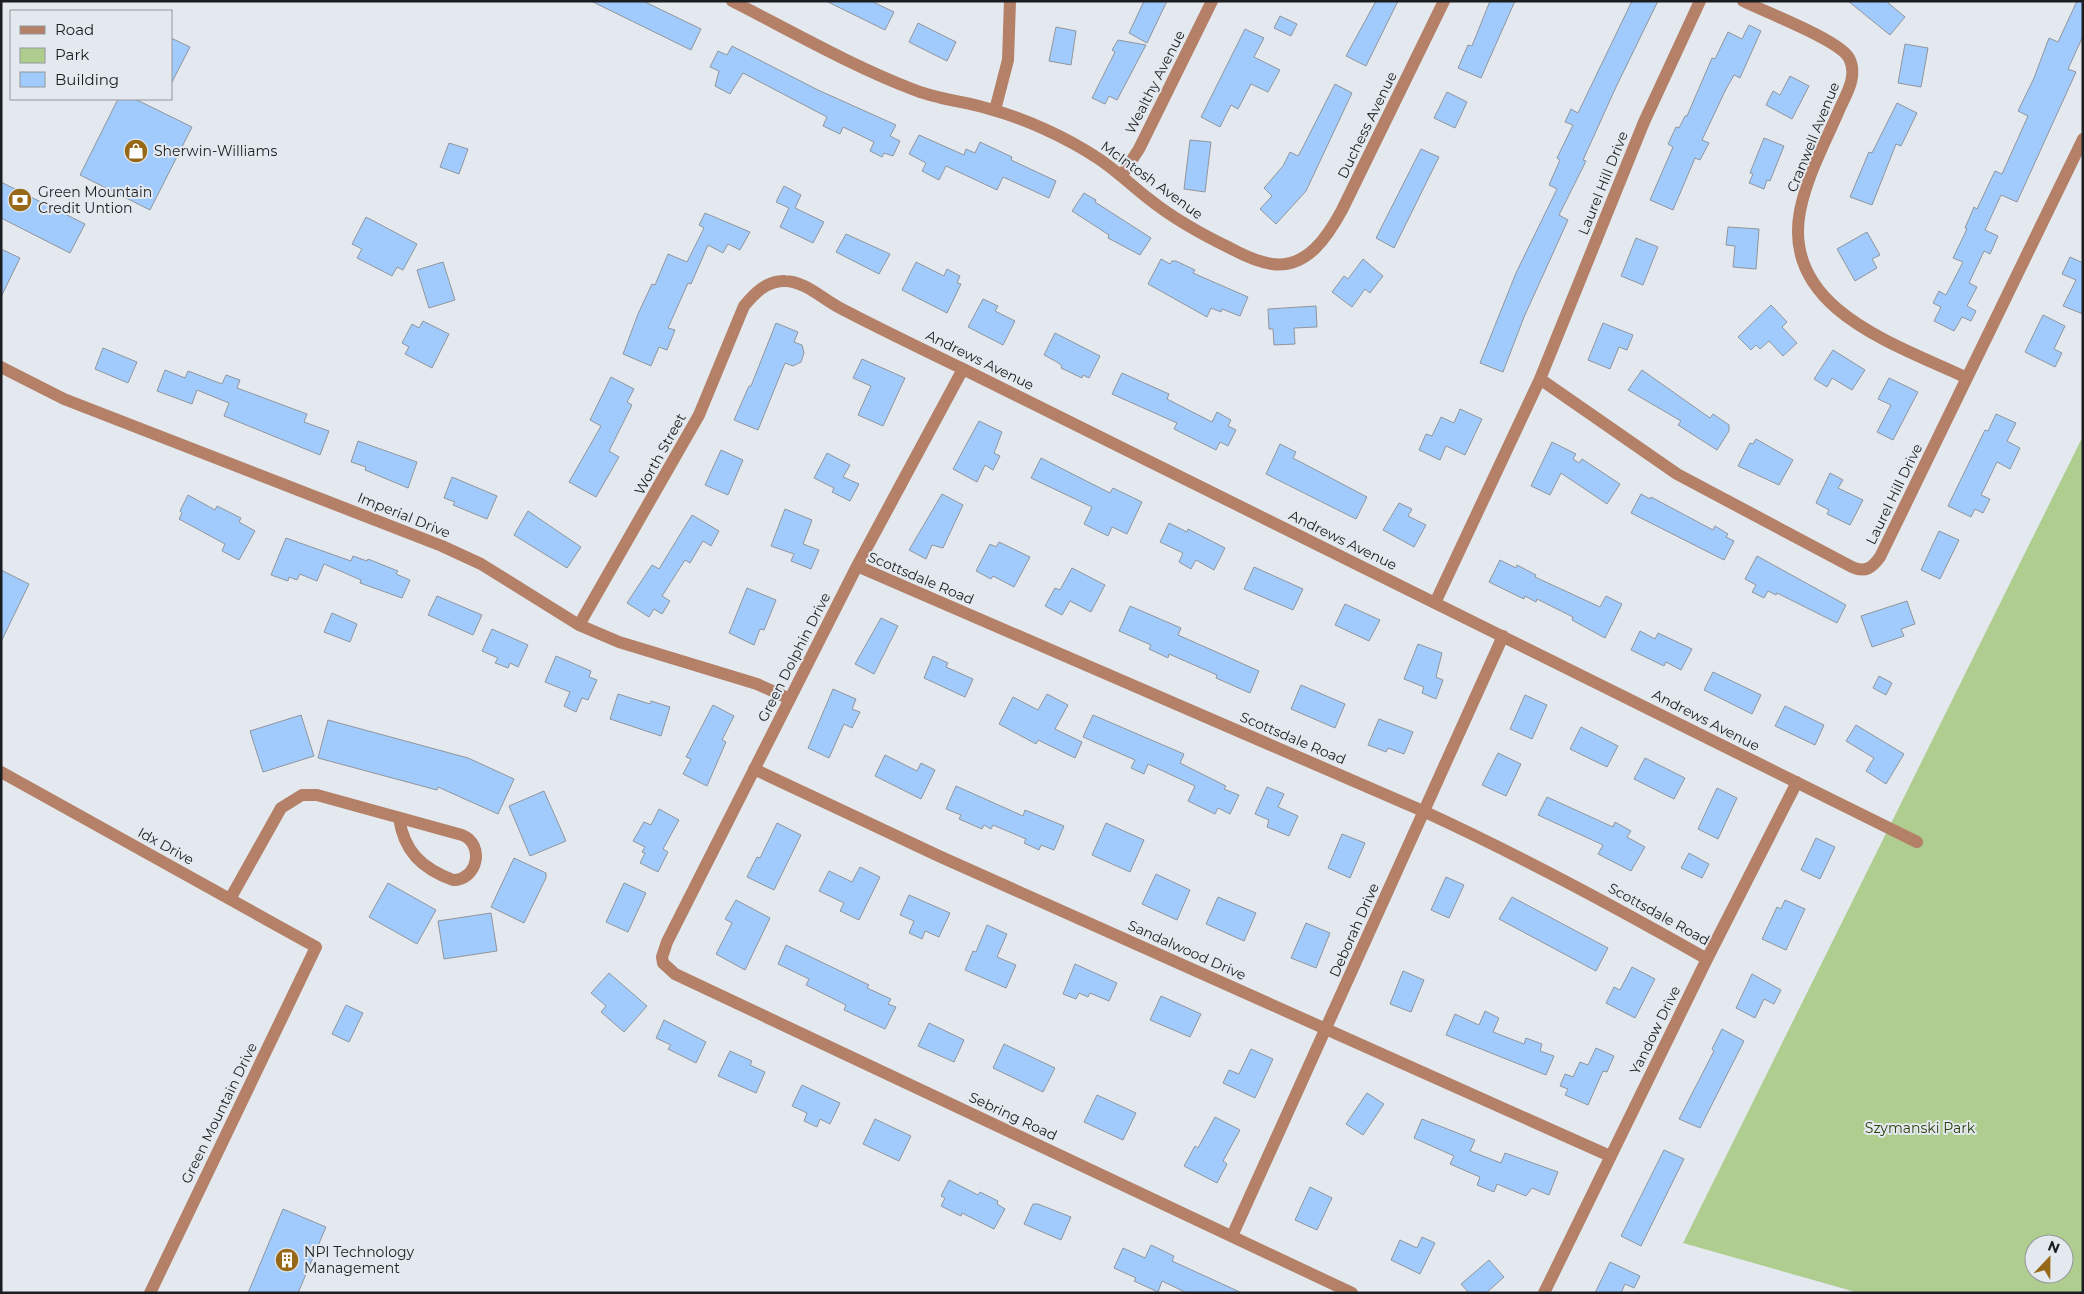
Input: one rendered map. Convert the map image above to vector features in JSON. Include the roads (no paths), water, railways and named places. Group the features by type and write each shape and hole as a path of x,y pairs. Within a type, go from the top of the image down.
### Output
{"street":[{"name":"McIntosh Avenue","path":"732,1 912,89 994,110 1033,125 1085,151 1122,175 1148,198 1185,225 1258,261 1273,264 1292,263 1307,255"},
{"path":"994,110 1008,60 1010,1"},
{"name":"Wealthy Avenue","path":"1122,175 1139,149 1212,1"},
{"name":"Duchess Avenue","path":"1307,255 1328,234 1339,217 1444,1"},
{"name":"Laurel Hill Drive","path":"1435,602 1540,379 1644,122 1700,1"},
{"name":"Cranwell Avenue","path":"1743,1 1839,47 1852,64 1850,85 1812,174 1800,212 1800,247 1812,280 1827,301 1853,322 1967,378"},
{"name":"Laurel Hill Drive","path":"1540,379 1677,474 1860,570 1868,569 1880,557 2083,139"},
{"name":"Andrews Avenue","path":"756,292 770,284 785,280 799,285 963,369 1916,842"},
{"name":"Worth Street","path":"579,626 698,415 744,306 756,292"},
{"name":"Imperial Drive","path":"1,367 64,399 442,546 481,564 579,626 619,642 758,684 790,699"},
{"name":"Green Dolphin Drive","path":"663,963 667,942 754,769 857,566 963,369"},
{"name":"Scottsdale Road","path":"857,566 1500,846 1582,888 1707,958"},
{"name":"Deborah Drive","path":"1232,1236 1502,636"},
{"name":"Sandalwood Drive","path":"754,769 941,857 1610,1156"},
{"name":"Idx Drive","path":"1,772 316,946"},
{"name":"Yandow Drive","path":"1544,1293 1707,958 1797,782"},
{"path":"230,899 276,816 287,802 302,795 317,795 399,818 471,839 477,853 469,873 459,880 453,880 418,860 404,841 399,818"},
{"name":"Green Mountain Drive","path":"150,1293 316,946"},
{"name":"Sebring Road","path":"663,963 675,974 1352,1293"}],"place":[{"name":"Sherwin-Williams","path":"136,151"},
{"name":"Green Mountain Credit Untion","path":"20,200"},
{"name":"NPI Technology Management","path":"287,1260"}],"park label":[{"name":"Szymanski Park","path":"1920,1128"}]}
